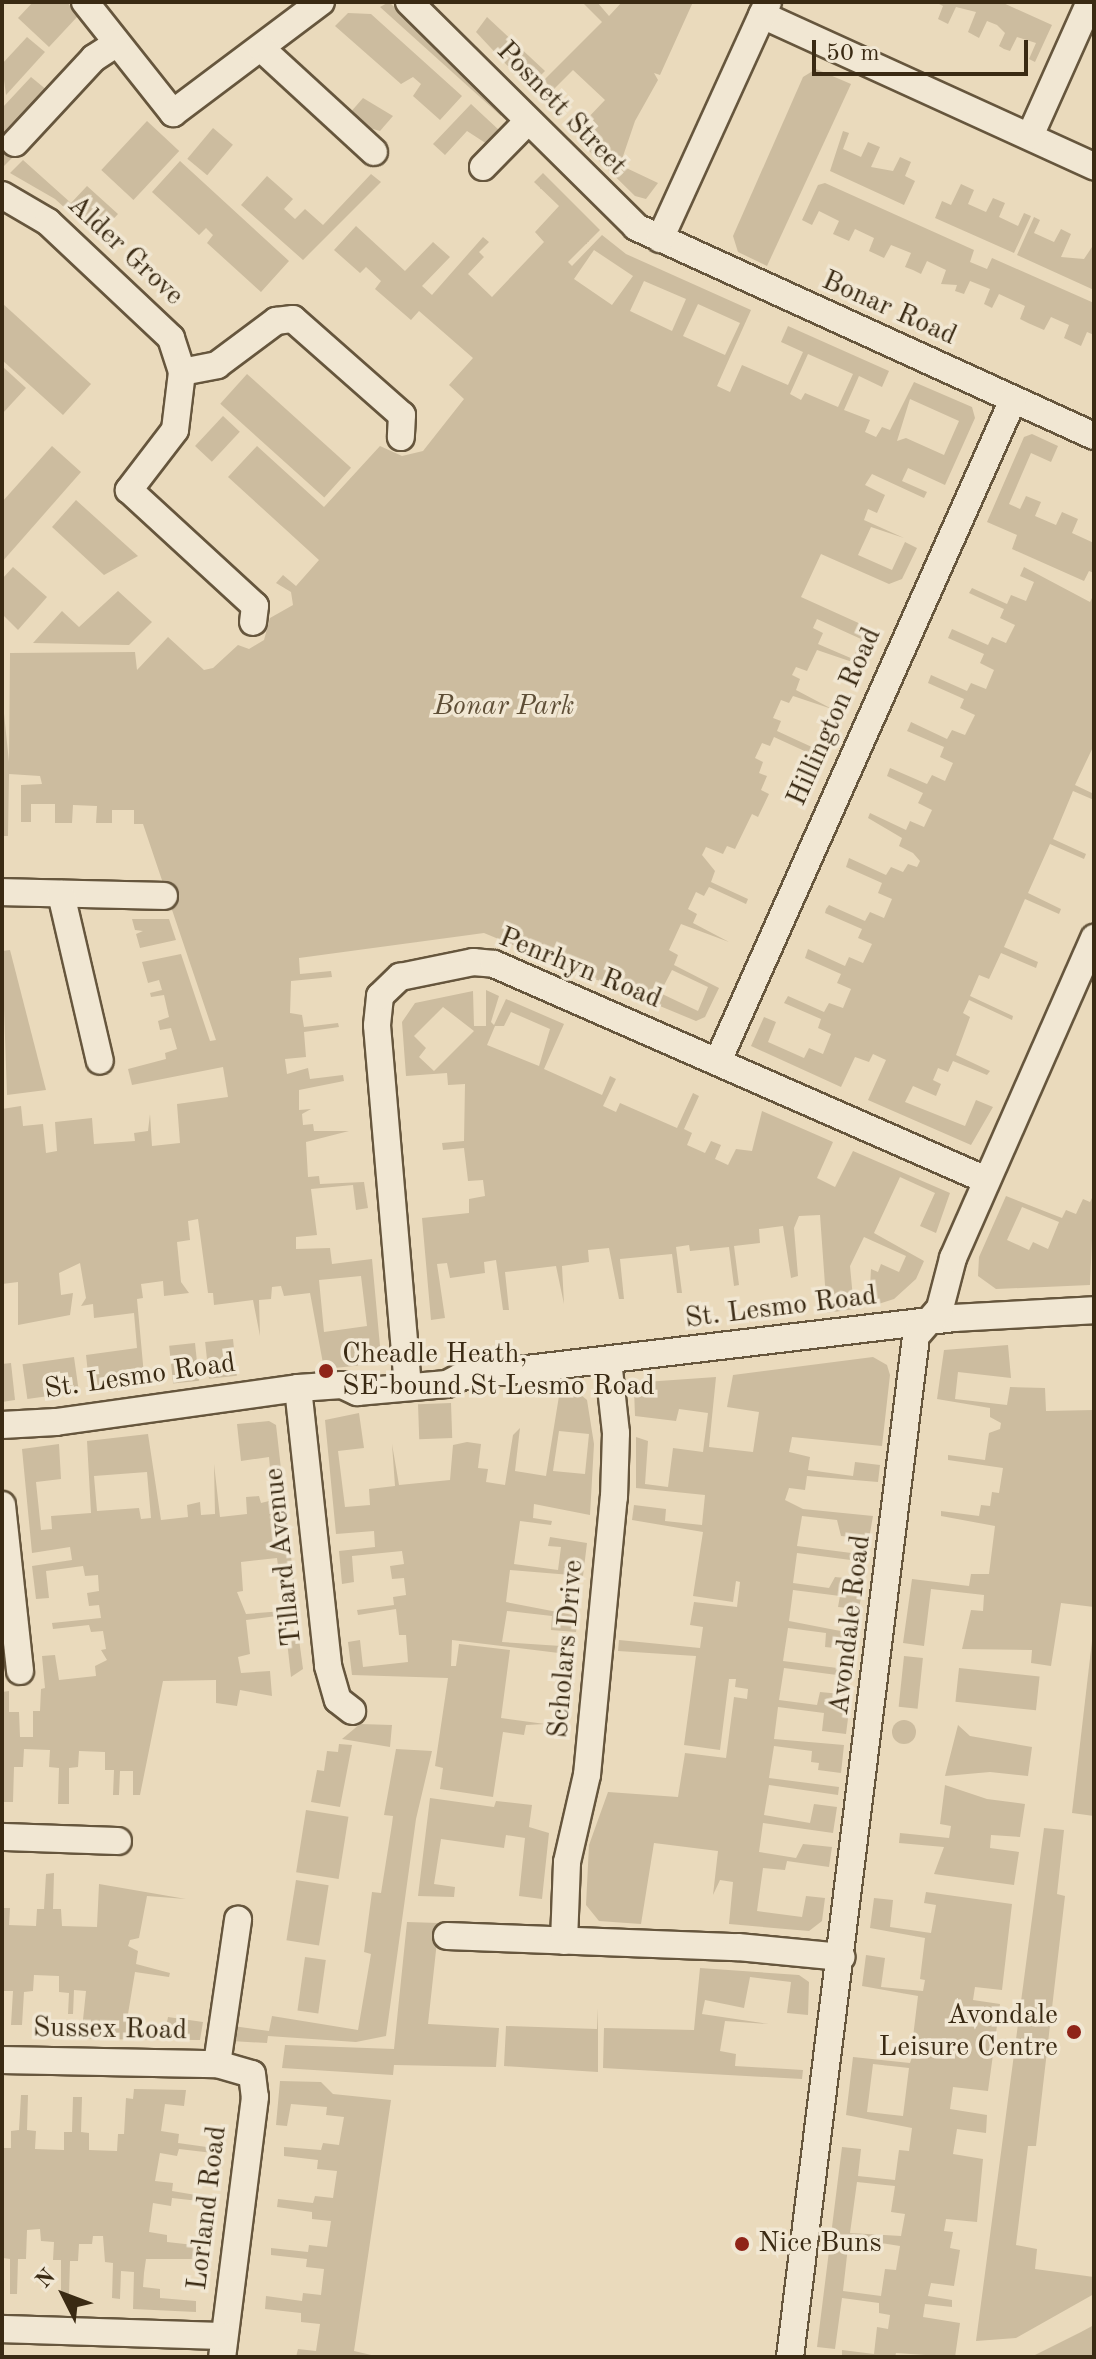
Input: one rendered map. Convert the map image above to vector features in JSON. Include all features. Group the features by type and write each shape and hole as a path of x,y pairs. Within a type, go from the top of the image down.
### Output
{"street":[{"path":"85,2 173,113 321,2"},
{"path":"1030,136 1090,2"},
{"name":"Posnett Street","path":"422,7 527,122 625,219 660,239"},
{"path":"660,239 765,9 1094,166"},
{"path":"15,143 94,58 117,43"},
{"path":"262,49 374,152"},
{"path":"483,167 527,122"},
{"name":"Alder Grove","path":"2,195 48,222 157,321 177,350 182,372"},
{"name":"Bonar Road","path":"660,239 1094,436"},
{"path":"260,610 129,490 175,430 182,372 217,365 276,321 288,318 408,421"},
{"name":"Hillington Road","path":"718,1061 1013,400"},
{"path":"2,892 164,896"},
{"path":"61,894 100,1061"},
{"name":"Avondale Road","path":"790,2357 842,1957 916,1336 940,1308 946,1277 986,1180 1094,938"},
{"name":"Penrhyn Road","path":"408,1387 377,1025 380,996 388,983 460,964 494,964 986,1180"},
{"name":"St. Lesmo Road","path":"2,1425 56,1422 298,1388 408,1387 927,1321 1094,1310"},
{"name":"Scholars Drive","path":"564,1941 567,1862 587,1775 614,1497 616,1433 608,1360"},
{"name":"Tillard Avenue","path":"298,1388 329,1675 338,1700 352,1711"},
{"path":"2,1505 20,1671"},
{"path":"2,1837 118,1841"},
{"name":"Sussex Road","path":"217,2064 238,1920"},
{"path":"447,1936 842,1957"},
{"name":"Sussex Road","path":"2,2060 217,2064 246,2070"},
{"name":"Lorland Road","path":"223,2346 255,2097 254,2081 246,2070"},
{"path":"2,2329 223,2346"}],"green space":[{"path":"33,2 67,2 78,16 49,47 18,18"},
{"path":"389,2 503,112 501,116 380,7"},
{"path":"582,2 597,2 609,16 622,2 693,2 660,75 654,73 658,80 635,121 620,165 658,183 646,199 635,196 583,145 589,127 584,122 605,100 573,70 553,90 544,80 602,22"},
{"path":"935,2 1001,2 1052,25 1035,62 1029,59 1036,43 1017,37 1010,51 1004,49 999,46 1005,33 997,25 987,21 979,38 968,32 976,12 956,7 948,24 938,19 943,6"},
{"path":"348,13 371,14 462,96 440,120 413,96 421,84 413,77 401,84 335,26"},
{"path":"487,17 545,71 528,88 476,32"},
{"path":"27,37 45,52 6,95 2,64"},
{"path":"816,69 851,84 767,266 738,252 733,236 803,77"},
{"path":"31,77 48,91 20,150 2,168 2,108"},
{"path":"363,98 393,116 380,131 362,126 349,114"},
{"path":"471,104 500,131 487,144 467,131 445,155 433,144"},
{"path":"147,121 179,151 133,200 101,170"},
{"path":"213,128 233,145 207,175 187,159"},
{"path":"843,131 849,133 843,149 861,157 868,142 880,147 871,167 893,171 900,157 911,162 905,176 915,181 904,205 830,171"},
{"path":"23,160 71,203 87,186 118,214 97,237 55,199 10,173"},
{"path":"180,161 289,261 261,292 207,243 213,235 206,228 199,235 152,192"},
{"name":"Bonar Park","path":"543,173 600,230 568,262 572,266 602,235 626,254 751,310 717,386 730,392 742,365 788,385 803,352 781,342 788,326 889,371 882,387 859,376 844,410 870,420 865,432 876,437 882,427 890,430 914,382 972,407 975,418 945,485 908,468 902,481 927,492 924,498 872,474 865,485 885,495 877,513 868,509 864,520 904,538 871,527 858,555 892,570 905,542 917,548 902,579 889,584 821,554 801,597 874,630 876,639 864,666 817,650 807,671 796,667 792,675 800,679 796,690 832,709 793,696 789,703 781,700 773,718 781,721 777,731 814,748 811,754 774,737 770,746 762,743 755,758 763,762 759,773 767,776 761,790 769,794 758,817 752,814 735,849 727,846 723,854 706,847 702,855 715,871 711,882 748,899 746,904 709,887 704,896 696,892 688,909 697,914 693,923 729,942 681,924 669,950 678,955 674,965 719,988 705,1017 696,1021 484,933 299,958 300,974 331,971 332,977 291,981 290,1013 302,1015 304,1027 338,1023 339,1027 304,1032 306,1057 285,1059 287,1074 308,1068 310,1079 343,1075 344,1081 299,1090 299,1110 311,1109 302,1114 303,1125 313,1124 314,1131 349,1131 306,1142 308,1177 319,1176 320,1184 364,1182 368,1208 356,1210 353,1185 311,1189 317,1235 296,1237 296,1249 330,1248 332,1264 372,1259 381,1357 374,1364 324,1369 310,1293 284,1296 281,1286 272,1287 271,1299 259,1300 260,1336 253,1300 214,1305 213,1293 208,1293 198,1219 188,1221 190,1240 177,1242 181,1282 189,1293 164,1296 163,1281 141,1284 143,1298 137,1299 145,1386 90,1392 86,1355 137,1348 134,1313 94,1318 93,1304 81,1306 86,1298 80,1263 59,1273 61,1295 73,1293 70,1315 18,1325 18,1282 2,1284 2,1109 21,1106 23,1126 43,1124 46,1153 57,1151 55,1122 92,1118 94,1144 135,1141 134,1133 148,1131 150,1114 152,1146 180,1143 177,1104 228,1097 223,1067 132,1085 128,1069 166,1059 165,1053 177,1049 171,1028 160,1030 158,1021 169,1017 164,995 151,997 150,993 162,990 159,980 148,983 142,962 181,954 210,1041 216,1040 143,824 134,824 134,810 112,810 112,823 96,823 97,806 73,805 72,823 55,823 55,804 31,804 31,822 21,822 21,785 42,784 40,776 9,774 8,836 2,836 2,694 9,762 10,653 135,652 137,670 168,637 204,670 213,668 238,645 249,649 264,640 270,618 293,605 291,592 276,583 283,575 296,586 319,560 228,477 257,446 324,507 380,446 402,456 423,451 464,399 449,385 473,358 419,311 411,320 375,289 381,281 366,267 360,273 334,250 356,226 405,271 433,242 450,257 422,286 432,295 483,237 489,242 479,252 484,257 468,274 492,297 544,242 535,232 559,206 534,182","holes":["594,250 633,276 612,305 574,279","644,281 686,299 672,331 630,311","698,304 740,323 725,355 683,336","808,354 853,374 838,407 805,393 801,400 790,394","910,399 959,421 944,455 906,438 897,441","817,619 861,639 853,659 818,644 823,633 813,628","672,970 708,987 698,1011 660,993","361,1276 367,1326 324,1332 319,1280"]},
{"path":"371,174 381,182 303,260 241,205 267,176 293,199 284,209 295,219 305,209 323,225"},
{"path":"825,183 974,250 970,262 987,269 992,258 1094,303 1094,335 1087,332 1081,346 1064,338 1069,325 1051,317 1044,330 1028,323 1020,319 1025,306 999,294 992,308 984,304 990,289 970,281 964,294 955,291 957,285 941,284 946,270 927,261 921,274 905,267 911,253 891,245 884,258 869,251 874,238 855,229 849,241 833,234 839,221 819,211 812,225 802,220 818,185"},
{"path":"961,184 974,190 968,204 986,212 993,198 1005,203 999,217 1018,226 1024,213 1031,216 1014,253 935,218 942,201 951,205"},
{"path":"1034,217 1040,220 1034,233 1054,242 1061,229 1071,234 1061,257 1084,259 1094,244 1094,290 1017,255"},
{"path":"2,303 91,384 63,415 2,360"},
{"path":"2,366 26,388 2,414"},
{"path":"247,374 351,468 324,497 220,404"},
{"path":"223,416 240,432 212,462 195,446"},
{"path":"1032,434 1058,446 1051,462 1031,453 1009,504 1020,509 1026,496 1041,502 1035,516 1056,525 1062,512 1078,519 1072,533 1094,543 1094,573 1089,571 1084,581 1012,549 1017,535 987,522 1024,437"},
{"path":"52,446 81,472 2,562 2,502"},
{"path":"76,500 138,556 104,575 52,527"},
{"path":"13,567 47,597 18,630 2,614 2,579"},
{"path":"1024,567 1090,602 1094,594 1094,745 1075,785 1094,794 1094,800 1073,791 1053,839 1086,854 1084,859 1050,844 1028,893 1061,909 1059,914 1025,899 1004,947 1038,962 1036,968 1001,953 989,979 979,975 970,996 1013,1016 1012,1020 969,1000 963,1013 970,1017 956,1055 990,1071 987,1075 953,1061 948,1072 938,1068 933,1080 941,1084 936,1096 913,1086 905,1102 965,1126 976,1100 993,1107 971,1145 868,1100 886,1060 873,1054 869,1062 855,1057 841,1087 751,1046 764,1017 776,1022 768,1042 804,1058 809,1048 823,1054 831,1034 818,1028 821,1019 784,1003 788,996 824,1012 829,1003 843,1008 851,989 837,983 841,974 805,958 808,949 845,966 849,957 863,963 872,944 858,938 862,929 825,913 826,909 829,905 865,921 870,912 884,918 892,899 878,893 882,883 846,867 849,858 886,875 891,867 903,872 908,864 917,867 920,861 913,853 899,846 902,838 868,818 870,813 906,830 910,821 924,827 932,810 918,803 923,793 887,776 890,768 927,784 932,775 945,781 953,763 940,757 944,747 907,731 911,722 947,739 952,730 965,735 975,715 960,708 964,699 928,683 931,675 967,691 971,683 986,689 994,670 980,663 984,654 948,638 952,629 988,645 992,637 1006,643 1015,625 1000,618 1004,609 969,593 972,588 1007,604 1011,595 1026,601 1034,582 1020,576"},
{"path":"118,591 152,622 129,645 33,643 62,611 79,627"},
{"path":"132,919 169,919 176,940 140,948 136,934 143,931 135,930"},
{"path":"10,950 46,1090 7,1095 2,951"},
{"path":"486,990 499,996 491,1022 494,1025 506,999 564,1024 544,1069 602,1095 610,1076 616,1079 603,1106 616,1112 620,1103 677,1128 693,1093 699,1096 684,1129 692,1133 687,1145 705,1153 711,1141 721,1145 715,1159 728,1165 736,1149 752,1151 762,1111 833,1142 817,1178 835,1187 853,1151 950,1193 936,1233 920,1226 935,1193 900,1177 874,1233 924,1261 916,1279 894,1299 869,1307 871,1269 878,1272 881,1264 899,1272 906,1256 864,1237 850,1266 854,1309 827,1313 820,1215 799,1216 794,1228 798,1276 791,1278 783,1226 759,1229 760,1243 734,1246 739,1285 734,1286 729,1247 690,1251 689,1245 676,1247 682,1293 677,1293 672,1254 620,1259 624,1299 619,1299 609,1248 588,1250 589,1262 562,1266 564,1304 556,1266 505,1272 509,1310 503,1310 496,1260 484,1262 485,1273 450,1278 447,1263 437,1264 445,1318 431,1320 422,1218 469,1213 469,1199 485,1196 483,1180 468,1181 464,1148 443,1150 442,1143 464,1141 465,1084 448,1085 447,1073 406,1076 402,1022 415,1003 473,991 474,1026 486,1026","holes":["443,1007 474,1031 434,1071 419,1057 426,1048 414,1036","511,1012 550,1029 539,1066 487,1045 495,1026 504,1026"]},
{"path":"1094,1194 1090,1285 996,1289 978,1276 979,1257 1006,1196 1062,1218 1066,1210 1076,1214 1083,1199 1090,1202","holes":["1022,1207 1059,1222 1048,1249 1033,1242 1029,1250 1007,1240"]},
{"path":"233,1339 237,1376 209,1379 205,1342"},
{"path":"195,1343 199,1381 173,1384 169,1346"},
{"path":"1008,1345 1011,1378 958,1372 955,1399 1007,1405 1010,1387 1045,1388 1046,1411 1094,1410 1094,1607 1061,1603 1051,1666 1031,1663 1032,1650 962,1649 971,1610 983,1611 984,1595 931,1589 924,1646 903,1643 912,1579 969,1586 971,1574 989,1574 995,1526 941,1516 941,1511 979,1516 981,1505 990,1506 992,1492 999,1493 1003,1468 948,1460 948,1455 985,1460 989,1433 1000,1429 1001,1423 990,1417 990,1408 937,1399 944,1350"},
{"path":"74,1357 79,1392 27,1399 23,1364"},
{"path":"873,1357 887,1365 890,1375 882,1446 792,1437 789,1452 810,1457 808,1470 853,1476 855,1462 880,1465 878,1482 807,1476 805,1490 789,1488 785,1500 803,1509 873,1516 869,1539 841,1536 837,1520 802,1516 797,1546 867,1555 866,1562 797,1553 793,1583 829,1588 835,1577 864,1580 859,1609 838,1607 840,1596 793,1590 789,1621 856,1634 854,1650 825,1647 826,1633 788,1628 783,1661 853,1670 852,1677 784,1668 779,1700 817,1705 820,1692 851,1695 846,1734 822,1731 824,1713 778,1707 774,1739 844,1745 841,1773 818,1770 819,1763 811,1762 812,1751 774,1746 769,1778 839,1787 838,1795 769,1785 764,1815 810,1823 814,1804 837,1807 833,1833 763,1823 759,1852 796,1858 803,1844 832,1847 829,1867 787,1861 785,1870 763,1868 757,1911 802,1917 806,1896 825,1898 822,1921 809,1931 729,1924 733,1882 720,1880 713,1895 718,1851 654,1843 641,1924 599,1921 586,1905 589,1845 608,1792 678,1797 685,1753 726,1758 734,1697 747,1699 748,1689 735,1687 736,1679 729,1679 720,1750 684,1745 696,1656 618,1651 619,1640 700,1648 703,1627 690,1625 694,1602 737,1607 740,1582 736,1581 733,1602 693,1596 703,1532 632,1520 634,1505 666,1509 665,1521 702,1525 705,1495 636,1488 636,1437 648,1441 645,1484 668,1487 673,1448 703,1452 708,1413 679,1409 676,1421 635,1416 634,1389 645,1382 716,1377 709,1447 753,1452 759,1412 727,1407 733,1375"},
{"path":"11,1363 15,1400 2,1402 2,1364"},
{"path":"580,1394 587,1400 594,1444 590,1515 534,1504 533,1518 552,1521 551,1525 520,1521 514,1564 558,1570 561,1547 548,1546 550,1537 587,1543 583,1576 510,1570 506,1602 578,1616 576,1632 551,1630 552,1616 507,1611 502,1642 576,1647 575,1655 452,1640 451,1666 456,1666 459,1644 510,1650 501,1718 545,1724 526,1725 524,1735 503,1732 493,1797 440,1789 443,1768 435,1766 448,1678 352,1675 348,1642 360,1640 363,1667 408,1662 406,1635 399,1635 396,1609 358,1615 357,1610 394,1605 393,1597 406,1595 404,1578 392,1579 390,1566 404,1564 402,1551 352,1556 354,1582 342,1584 339,1551 375,1547 374,1531 336,1534 325,1420 359,1413 364,1448 338,1451 345,1507 370,1505 369,1489 395,1486 392,1444 399,1485 450,1480 453,1445 467,1442 481,1444 478,1468 488,1469 486,1482 505,1485 513,1435 520,1428 515,1471 546,1476 559,1396","holes":["559,1431 589,1434 585,1474 553,1471"]},
{"path":"451,1403 452,1438 419,1439 418,1404"},
{"path":"269,1421 276,1425 294,1582 280,1583 277,1558 241,1562 243,1591 237,1592 246,1614 284,1611 284,1615 246,1620 250,1654 238,1657 241,1673 270,1671 272,1696 240,1690 237,1706 216,1703 216,1680 163,1681 140,1795 133,1795 133,1771 120,1771 119,1795 113,1795 114,1770 105,1770 105,1752 79,1751 78,1767 69,1768 69,1804 58,1804 59,1768 49,1767 50,1750 24,1749 23,1767 14,1767 13,1802 3,1802 2,1692 9,1691 9,1712 19,1712 20,1737 33,1737 33,1711 40,1711 41,1689 45,1688 42,1656 55,1655 59,1680 96,1676 95,1666 107,1660 101,1650 106,1649 103,1631 91,1632 89,1625 53,1629 52,1623 101,1618 99,1605 89,1606 87,1593 99,1591 98,1575 85,1576 83,1566 46,1571 49,1598 36,1599 32,1566 72,1560 70,1547 32,1553 22,1449 59,1444 61,1479 36,1482 41,1530 52,1529 51,1516 91,1513 87,1441 148,1434 161,1520 188,1517 187,1505 200,1502 201,1515 215,1514 214,1464 220,1517 247,1514 246,1497 259,1496 261,1503 273,1500 269,1457 241,1461 237,1424","holes":["147,1472 151,1518 141,1519 139,1508 97,1511 94,1476"]},
{"path":"1094,1624 1094,1816 1072,1813"},
{"path":"299,1639 303,1669 291,1677 287,1641"},
{"path":"904,1656 923,1658 918,1709 899,1707"},
{"path":"959,1668 1040,1676 1036,1710 955,1702"},
{"path":"904,1720 913,1723 916,1732 913,1741 904,1744 895,1741 892,1732 895,1723"},
{"path":"360,1724 392,1725 390,1747 342,1739"},
{"path":"958,1725 970,1736 1032,1747 1028,1776 990,1772 945,1776"},
{"path":"339,1744 352,1745 340,1807 311,1802 317,1770 324,1771 327,1751 338,1752"},
{"path":"396,1749 432,1751 416,1819 386,2036 356,2042 268,2036 267,2043 231,2041 233,2026 269,2031 272,2016 358,2030 371,1954 364,1952 372,1892 381,1893 392,1824 393,1816 384,1815"},
{"path":"945,1785 987,1799 1025,1804 1020,1837 991,1835 990,1848 1019,1852 1014,1885 934,1874 944,1847 899,1843 900,1833 949,1838 951,1826 940,1824"},
{"path":"430,1798 494,1807 496,1801 532,1805 529,1827 549,1833 542,1899 519,1896 525,1838 506,1835 504,1848 441,1839 434,1884 455,1887 454,1897 418,1896"},
{"path":"306,1810 348,1817 339,1879 296,1872"},
{"path":"1044,1828 1064,1830 1057,1894 1065,1896 1036,2146 1028,2146 1016,2245 1037,2249 1035,2269 1094,2277 1094,2294 1016,2338 976,2341"},
{"path":"54,1873 53,1909 61,1909 62,1926 97,1927 99,1884 186,1899 147,1896 139,1938 130,1940 128,1946 138,1951 136,1964 170,1973 169,1977 135,1972 126,2026 165,2033 168,2017 203,2022 200,2040 81,2039 86,1991 74,1990 73,2014 68,2014 69,1993 59,1992 59,1976 34,1975 33,1991 24,1992 22,2025 11,2025 13,1991 2,1991 2,1908 10,1908 9,1925 36,1926 37,1909 44,1909 46,1874"},
{"path":"296,1880 329,1885 319,1945 286,1940"},
{"path":"926,1892 1012,1904 1002,1990 975,1987 973,2000 1000,2004 988,2091 953,2087 950,2109 987,2115 986,2133 957,2129 953,2154 983,2159 977,2222 946,2219 944,2231 953,2232 950,2248 960,2250 954,2286 931,2283 928,2296 952,2300 952,2307 925,2304 923,2317 960,2323 955,2357 896,2353 895,2357 842,2357 842,2350 874,2354 877,2327 888,2329 890,2315 879,2313 879,2303 842,2298 835,2349 817,2347 842,2147 861,2149 858,2176 895,2180 899,2150 909,2151 912,2128 846,2115 853,2057 910,2063 918,2038 913,2037 918,1996 862,1986 866,1955 885,1958 881,1987 923,1991 925,1980 920,1979 925,1938 870,1928 874,1898 893,1900 890,1927 931,1933 936,1905 924,1903","holes":["873,2064 909,2068 903,2116 867,2112","857,2182 895,2186 891,2212 905,2214 901,2236 850,2233","849,2238 900,2246 896,2270 885,2269 881,2296 843,2291"]},
{"path":"407,1922 439,1923 428,2024 499,2028 496,2067 394,2065 393,2075 282,2068 285,2045 394,2049"},
{"path":"305,1957 326,1960 318,2013 297,2010"},
{"path":"700,1968 799,1975 809,1982 808,2015 787,2013 791,1982 750,1977 744,2008 705,2000 702,2014 769,2024 725,2021 720,2051 736,2054 735,2066 803,2070 802,2079 603,2068 604,2028 694,2030"},
{"path":"598,2008 598,2072 504,2066 506,2026 597,2029"},
{"path":"280,2081 321,2082 333,2094 391,2100 354,2351 380,2357 296,2357 298,2349 316,2351 320,2324 301,2322 301,2313 265,2309 266,2296 302,2301 303,2293 321,2295 324,2269 306,2267 307,2259 271,2255 271,2248 308,2252 309,2245 327,2247 331,2221 312,2219 312,2212 277,2207 278,2199 313,2203 315,2196 333,2198 337,2171 317,2169 318,2160 284,2156 284,2147 321,2150 323,2143 339,2145 344,2117 326,2115 327,2107 291,2104 287,2126 276,2125"},
{"path":"134,2089 186,2090 184,2106 165,2104 161,2131 179,2134 178,2143 214,2148 213,2153 179,2149 177,2156 160,2153 155,2181 173,2183 172,2191 208,2197 208,2202 172,2198 171,2206 153,2203 149,2232 167,2235 167,2242 203,2246 202,2259 146,2259 144,2273 143,2287 160,2289 160,2298 196,2301 196,2312 133,2309 134,2272 121,2271 120,2299 112,2298 113,2263 105,2262 103,2236 93,2236 92,2244 79,2244 78,2261 70,2261 69,2296 61,2296 61,2260 53,2260 54,2242 41,2241 40,2229 27,2230 26,2259 18,2259 17,2294 10,2294 10,2259 3,2258 2,2148 11,2148 11,2131 19,2130 21,2095 28,2095 27,2130 36,2131 35,2149 64,2150 64,2132 72,2132 73,2097 82,2097 81,2132 89,2133 89,2150 117,2151 118,2134 124,2134 126,2098 133,2099"},
{"path":"1094,2325 1094,2357 1031,2357 1081,2332"}],"place":[{"name":"Cheadle Heath, SE-bound St Lesmo Road","path":"326,1371"},
{"name":"Avondale Leisure Centre","path":"1074,2032"},
{"name":"Nice Buns","path":"742,2244"}]}
